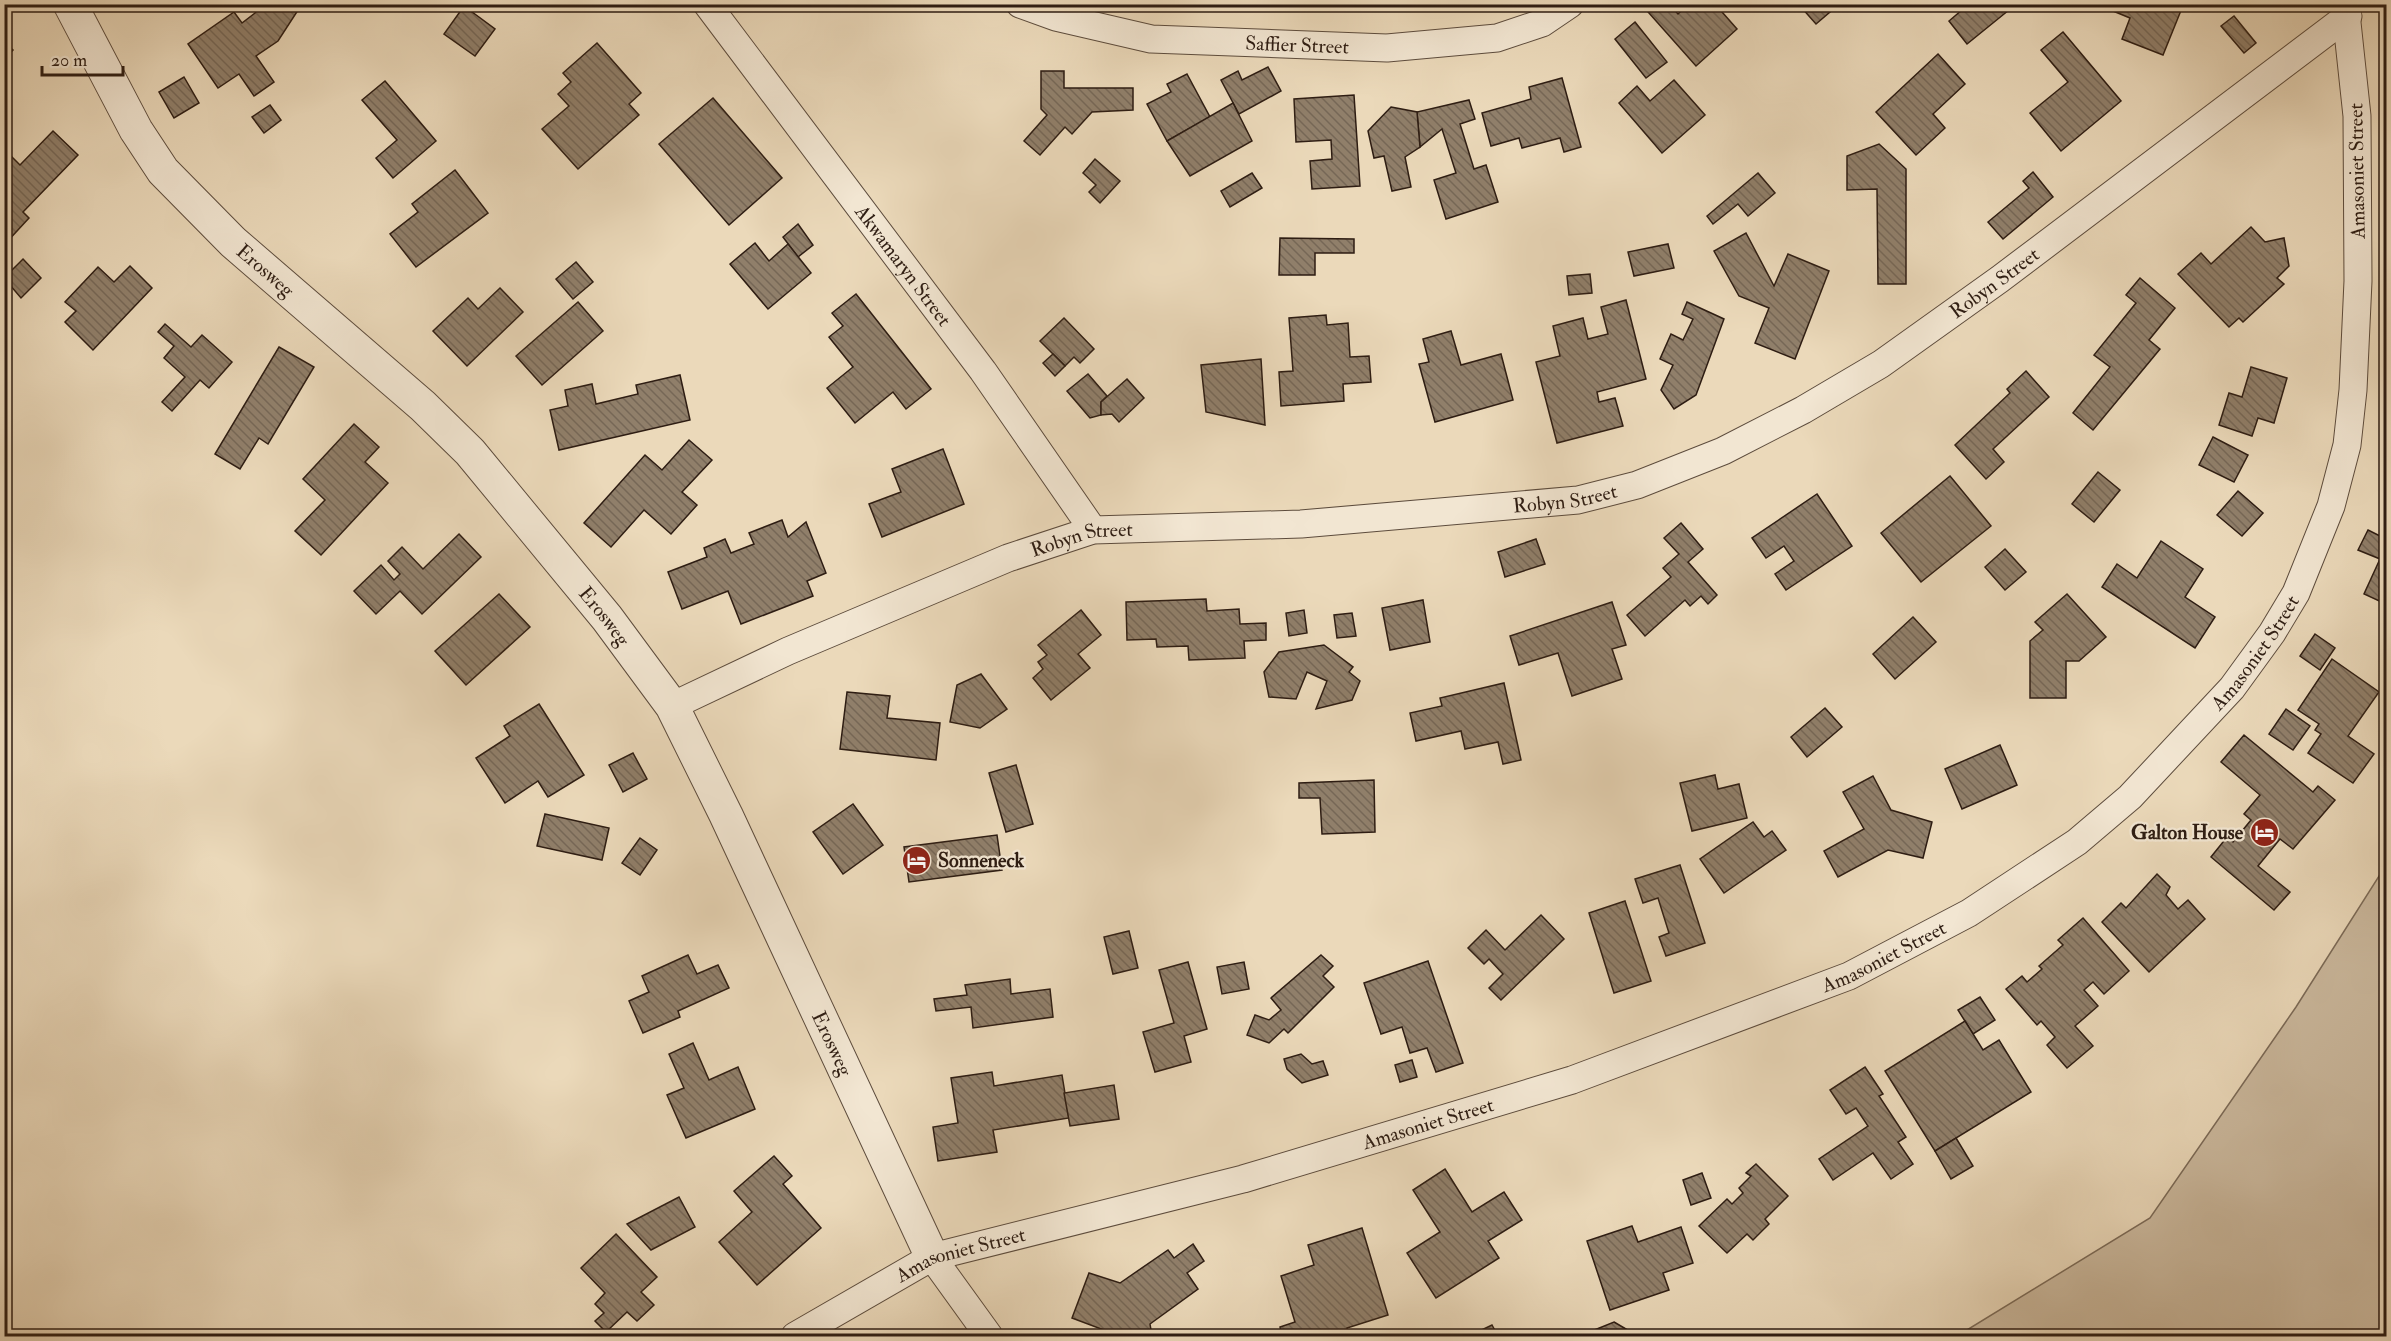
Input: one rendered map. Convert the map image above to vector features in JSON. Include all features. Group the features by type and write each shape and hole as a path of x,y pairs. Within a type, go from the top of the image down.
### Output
{"street":[{"name":"Erosweg","path":"70,4 136,130 163,171 233,242 423,406 470,452 607,618 672,706 745,855 932,1257 989,1336"},
{"name":"Akwamaryn Street","path":"707,4 983,371 1093,530"},
{"name":"Saffier Street","path":"1020,4 1056,16 1151,39 1387,48 1497,38 1542,23 1570,4"},
{"name":"Robyn Street","path":"672,706 788,651 1008,558 1093,530 1300,524 1578,500 1637,485 1723,451 1803,410 1900,350 2000,279 2347,10"},
{"name":"Amasoniet Street","path":"795,1336 932,1257 1243,1179 1572,1080 1849,976 1969,913 2077,842 2130,797 2232,688 2272,633 2296,593 2331,506 2347,445 2353,390 2358,281 2357,116 2347,10"}],"shaded area":[{"path":"2386,865 2386,1336 1957,1336 2150,1218 2296,1007"}],"building":[{"path":"261,4 302,4 278,41 256,56 274,82 254,96 239,74 218,88 188,44 234,12 242,23 255,13"},
{"path":"1403,4 1432,4 1432,6 1404,10"},
{"path":"1641,4 1669,4 1678,14 1688,4 1715,4 1737,29 1696,66"},
{"path":"1804,4 1836,4 1837,6 1816,24 1801,7"},
{"path":"1969,4 2004,4 2009,10 1967,44 1949,21"},
{"path":"2096,4 2172,4 2182,8 2163,55 2122,39 2130,18"},
{"path":"464,6 495,29 475,56 444,34"},
{"path":"2234,16 2256,43 2244,53 2221,26"},
{"path":"1635,22 1667,62 1646,78 1615,39"},
{"path":"2063,32 2121,101 2061,151 2030,113 2068,82 2041,50"},
{"path":"4,42 13,50 4,59"},
{"path":"597,43 641,93 629,104 639,115 578,169 542,129 569,106 558,94 571,82 563,73"},
{"path":"1938,54 1965,84 1933,114 1945,128 1916,155 1876,112"},
{"path":"1268,67 1281,91 1239,114 1221,80 1238,71 1242,80"},
{"path":"1041,71 1064,71 1064,88 1133,88 1133,110 1092,112 1072,134 1065,127 1040,155 1024,141 1047,115 1041,109"},
{"path":"1187,74 1210,117 1167,141 1147,104 1171,92 1167,84"},
{"path":"184,77 199,103 174,118 159,92"},
{"path":"1562,78 1581,147 1564,152 1560,138 1522,148 1519,138 1491,146 1482,113 1531,99 1529,87"},
{"path":"1674,80 1705,115 1662,153 1619,103 1637,86 1650,101"},
{"path":"385,81 436,141 393,178 376,158 397,140 362,100"},
{"path":"1354,95 1360,186 1312,189 1310,161 1332,159 1331,140 1296,142 1294,99"},
{"path":"713,98 782,178 729,225 659,144"},
{"path":"1469,100 1475,119 1460,124 1474,169 1486,165 1498,202 1446,219 1434,180 1456,173 1442,129 1420,147 1417,112"},
{"path":"1233,103 1252,141 1190,176 1167,141"},
{"path":"270,105 281,120 264,133 252,117"},
{"path":"1391,107 1417,112 1420,147 1405,157 1411,187 1392,191 1384,156 1374,158 1368,131"},
{"path":"53,131 78,155 23,212 29,218 4,245 4,163 11,156 20,165"},
{"path":"1879,144 1906,169 1906,284 1878,284 1877,189 1847,190 1847,156"},
{"path":"1095,159 1120,181 1100,203 1089,192 1096,185 1083,173"},
{"path":"455,170 488,213 416,267 390,234 418,212 412,204"},
{"path":"2033,172 2053,197 2003,239 1988,222 2029,188 2023,181"},
{"path":"1252,173 1262,188 1230,207 1221,191"},
{"path":"1758,173 1775,193 1748,216 1738,204 1713,224 1707,216"},
{"path":"798,224 813,245 798,257 783,237"},
{"path":"2251,227 2265,242 2284,238 2289,266 2277,278 2284,284 2243,322 2239,318 2229,327 2178,274 2201,253 2211,264"},
{"path":"1746,233 1774,286 1788,254 1829,271 1795,359 1755,343 1769,308 1739,296 1714,251"},
{"path":"1280,238 1354,239 1354,253 1315,253 1315,275 1279,275"},
{"path":"755,243 769,261 788,244 811,273 768,309 730,264"},
{"path":"1668,244 1674,268 1634,276 1628,252"},
{"path":"23,259 41,278 21,298 4,278"},
{"path":"576,262 593,282 573,299 556,279"},
{"path":"130,266 152,288 93,350 65,322 76,311 65,302 98,267 114,282"},
{"path":"1590,274 1592,293 1569,295 1567,276"},
{"path":"2140,278 2175,308 2149,340 2160,349 2093,430 2073,413 2110,367 2094,355 2136,303 2126,295"},
{"path":"500,288 523,312 467,366 433,331 468,298 478,309"},
{"path":"856,294 931,389 906,409 893,392 855,423 827,388 853,367 829,337 843,326 832,313"},
{"path":"1626,300 1646,379 1597,392 1599,402 1615,398 1623,426 1557,443 1536,362 1560,356 1553,326 1583,318 1588,339 1608,334 1601,307"},
{"path":"578,302 603,331 542,385 516,356"},
{"path":"1687,302 1724,319 1696,395 1674,409 1661,390 1673,365 1660,359 1671,334 1683,340 1693,319 1682,314"},
{"path":"1326,315 1327,325 1348,323 1350,357 1369,356 1371,382 1343,384 1344,401 1281,406 1279,372 1293,371 1289,318"},
{"path":"1064,318 1094,349 1080,363 1074,357 1065,366 1040,341"},
{"path":"165,324 191,347 202,335 232,362 209,388 200,380 172,411 162,402 185,377 164,358 174,346 158,332"},
{"path":"1451,331 1461,365 1501,354 1513,400 1435,422 1419,364 1429,362 1423,339"},
{"path":"279,347 314,367 268,444 259,438 240,469 215,454"},
{"path":"1053,354 1065,366 1055,376 1043,363"},
{"path":"1261,359 1265,425 1206,412 1201,365"},
{"path":"2251,367 2287,378 2274,423 2258,418 2252,436 2219,425 2229,393 2242,397"},
{"path":"2026,371 2049,397 1993,449 2004,462 1986,479 1955,445 2010,393 2007,389"},
{"path":"1088,374 1107,396 1101,402 1101,415 1090,418 1067,391"},
{"path":"680,375 690,420 559,450 550,410 568,406 565,390 592,384 596,404 638,394 636,385"},
{"path":"1127,379 1144,398 1119,422 1112,414 1101,415 1101,402"},
{"path":"354,424 379,447 365,462 388,483 321,555 295,531 325,500 303,479"},
{"path":"2213,437 2248,455 2234,482 2199,465"},
{"path":"689,440 712,460 682,492 697,505 671,534 644,510 611,547 584,523 645,455 662,470"},
{"path":"943,449 964,504 882,537 869,504 901,492 892,469"},
{"path":"2098,472 2120,490 2094,522 2072,504"},
{"path":"1950,476 1991,526 1921,582 1881,533"},
{"path":"2238,491 2263,513 2242,536 2217,515"},
{"path":"1817,494 1852,546 1786,590 1775,574 1794,561 1784,546 1766,558 1752,538"},
{"path":"782,520 788,537 806,522 826,573 807,581 813,596 741,624 728,591 682,609 668,572 707,557 704,548 725,539 731,553 754,544 749,533"},
{"path":"1681,523 1703,549 1688,562 1717,595 1708,604 1701,596 1690,606 1685,600 1645,636 1627,615 1671,577 1663,568 1679,554 1664,538"},
{"path":"2368,530 2386,539 2386,604 2364,594 2380,559 2358,550"},
{"path":"459,534 481,557 422,614 400,591 376,614 354,591 381,565 394,580 400,574 388,561 402,547 423,569"},
{"path":"1536,539 1545,564 1505,577 1498,552"},
{"path":"2161,541 2203,569 2185,597 2215,617 2195,648 2102,587 2117,564 2137,578"},
{"path":"2005,549 2026,572 2005,590 1985,567"},
{"path":"499,594 530,627 466,685 435,651"},
{"path":"2067,594 2106,637 2079,661 2066,661 2066,698 2030,698 2030,641 2043,630 2035,622"},
{"path":"1206,599 1207,611 1239,609 1240,624 1266,623 1266,640 1244,641 1245,658 1189,660 1188,646 1157,647 1156,639 1127,640 1126,602"},
{"path":"1423,600 1430,642 1390,650 1382,608"},
{"path":"1612,602 1626,645 1612,649 1622,679 1572,696 1558,653 1519,665 1510,636"},
{"path":"1081,610 1101,635 1078,654 1090,668 1051,700 1033,678 1043,669 1038,662 1047,655 1038,645"},
{"path":"1304,610 1307,633 1289,636 1286,613"},
{"path":"1352,613 1356,636 1337,638 1334,615"},
{"path":"1913,617 1936,642 1895,679 1873,654"},
{"path":"2315,634 2335,648 2320,670 2300,656"},
{"path":"1324,645 1353,667 1349,672 1360,681 1352,700 1316,709 1327,681 1307,672 1296,699 1269,697 1264,672 1279,652"},
{"path":"2332,659 2379,692 2348,736 2374,754 2353,783 2308,753 2321,734 2315,730 2319,724 2298,710"},
{"path":"981,674 1007,709 980,728 950,722 957,685"},
{"path":"1504,683 1521,760 1503,764 1498,742 1465,749 1461,731 1416,741 1410,713 1442,706 1440,698"},
{"path":"847,692 890,696 887,718 940,723 936,760 840,749"},
{"path":"539,704 584,775 548,797 538,781 505,803 476,758 510,736 504,726"},
{"path":"1825,708 1842,727 1807,757 1791,737"},
{"path":"2286,709 2310,726 2293,750 2269,734"},
{"path":"2244,735 2313,792 2318,786 2335,800 2293,849 2280,839 2258,866 2290,892 2274,910 2211,857 2227,837 2233,842 2251,820 2244,814 2260,795 2221,762"},
{"path":"2000,745 2017,785 1962,809 1945,769"},
{"path":"633,753 647,779 623,792 609,765"},
{"path":"1016,765 1033,824 1006,832 989,773"},
{"path":"1715,775 1718,789 1739,784 1747,818 1692,831 1680,783"},
{"path":"1873,776 1891,810 1932,822 1923,858 1888,850 1838,877 1824,851 1864,829 1843,792"},
{"path":"1374,780 1375,832 1322,834 1320,798 1299,798 1299,783"},
{"path":"853,804 883,845 843,874 813,832"},
{"path":"545,814 609,828 602,860 537,846"},
{"path":"1753,822 1764,837 1772,831 1786,850 1724,893 1700,859"},
{"path":"997,835 1002,870 909,882 904,847"},
{"path":"640,838 657,850 640,875 622,863"},
{"path":"1680,865 1705,943 1666,956 1659,937 1669,933 1658,898 1643,903 1635,879"},
{"path":"2157,874 2170,887 2166,895 2178,909 2188,900 2205,919 2149,972 2102,922 2121,903 2126,908"},
{"path":"1625,901 1651,981 1614,993 1589,913"},
{"path":"1541,915 1564,939 1501,1000 1489,988 1503,974 1489,959 1484,964 1468,948 1486,930 1505,950"},
{"path":"2083,918 2129,971 2104,994 2093,982 2084,990 2098,1006 2075,1026 2093,1046 2067,1068 2047,1045 2055,1037 2041,1021 2037,1025 2006,989 2022,976 2027,982 2042,969 2039,966 2063,945 2058,940"},
{"path":"1129,931 1138,968 1113,974 1104,937"},
{"path":"688,955 697,974 718,965 729,988 678,1011 680,1017 643,1033 629,1001 649,992 642,976"},
{"path":"1321,955 1333,966 1323,976 1334,987 1288,1033 1284,1029 1269,1043 1247,1035 1255,1015 1269,1020 1281,1010 1271,998"},
{"path":"1428,961 1463,1063 1436,1072 1427,1048 1410,1053 1402,1027 1381,1034 1364,983"},
{"path":"1188,962 1207,1029 1184,1036 1191,1062 1155,1072 1143,1032 1174,1023 1159,970"},
{"path":"1244,962 1249,989 1222,994 1217,967"},
{"path":"1010,979 1011,994 1050,989 1053,1017 973,1028 971,1007 936,1011 934,999 967,995 965,985"},
{"path":"1980,997 1995,1020 1973,1034 1958,1010"},
{"path":"1965,1021 1983,1050 1999,1040 2031,1092 1935,1151 1885,1071"},
{"path":"693,1043 709,1080 738,1067 755,1109 686,1138 667,1095 684,1088 669,1054"},
{"path":"1301,1054 1312,1064 1323,1061 1328,1075 1302,1083 1287,1069 1284,1059"},
{"path":"1412,1060 1417,1077 1400,1082 1395,1065"},
{"path":"1865,1067 1883,1094 1879,1096 1906,1137 1898,1142 1913,1164 1891,1179 1873,1153 1833,1180 1819,1159 1868,1126 1856,1108 1846,1114 1830,1090"},
{"path":"992,1072 994,1086 1062,1075 1069,1118 993,1130 997,1152 938,1161 933,1127 958,1123 951,1078"},
{"path":"1114,1085 1119,1119 1070,1126 1064,1093"},
{"path":"1956,1138 1973,1166 1951,1179 1935,1151"},
{"path":"774,1156 792,1176 783,1184 821,1228 757,1285 719,1242 752,1212 734,1191"},
{"path":"1756,1164 1788,1196 1765,1219 1769,1224 1753,1240 1747,1234 1727,1253 1699,1226 1727,1199 1732,1204 1743,1193 1739,1188 1751,1176 1746,1173"},
{"path":"1445,1169 1472,1212 1504,1192 1522,1220 1488,1241 1499,1258 1436,1298 1407,1253 1440,1232 1413,1190"},
{"path":"1702,1173 1711,1198 1691,1205 1683,1180"},
{"path":"679,1197 695,1227 651,1250 627,1224"},
{"path":"1632,1226 1638,1242 1681,1227 1693,1263 1663,1273 1669,1290 1610,1310 1587,1241"},
{"path":"1362,1228 1388,1315 1347,1328 1349,1336 1282,1336 1280,1327 1295,1322 1281,1276 1314,1265 1308,1245"},
{"path":"616,1234 657,1277 641,1292 654,1305 637,1321 627,1312 606,1332 595,1321 604,1313 595,1304 605,1293 581,1268"},
{"path":"1193,1244 1204,1261 1187,1273 1198,1289 1150,1324 1152,1336 1105,1336 1104,1330 1072,1318 1089,1273 1120,1283 1168,1250 1174,1258"},
{"path":"1614,1322 1638,1336 1587,1336 1592,1331"},
{"path":"1492,1325 1498,1336 1469,1336"}],"place":[{"name":"Galton House","path":"2264,832"},
{"name":"Sonneneck","path":"917,860"}]}
